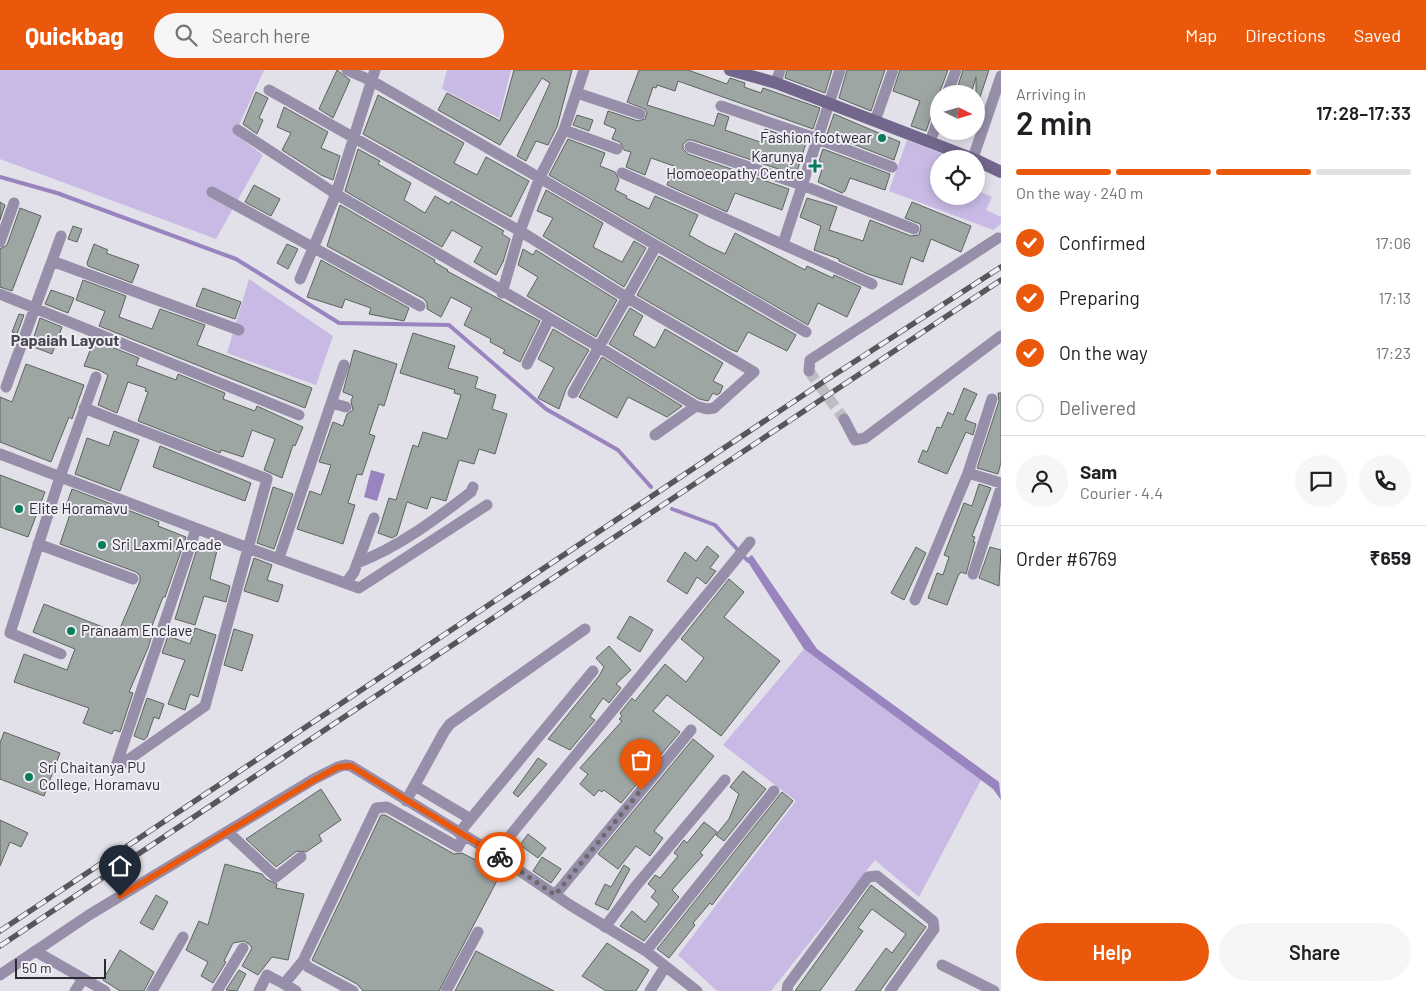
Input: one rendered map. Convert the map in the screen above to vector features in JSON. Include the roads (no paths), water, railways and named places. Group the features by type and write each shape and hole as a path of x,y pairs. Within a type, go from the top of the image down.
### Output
{"street":[{"path":"347,70 374,76 656,246 806,332"},
{"path":"502,292 520,231 540,177 564,130 584,70"},
{"path":"730,70 776,83 951,150"},
{"path":"776,83 780,70"},
{"path":"783,244 840,70"},
{"path":"875,121 893,70"},
{"path":"950,85 956,70"},
{"path":"300,279 336,194 374,76"},
{"path":"977,150 1001,76"},
{"path":"238,130 336,194 696,406 707,409 714,408 754,372 626,298 520,231 269,90"},
{"path":"577,93 640,114"},
{"path":"721,106 818,138 892,167"},
{"path":"564,130 617,148"},
{"path":"690,147 802,185 914,229"},
{"path":"985,164 1001,172"},
{"path":"622,173 872,284"},
{"path":"212,192 312,249 420,306"},
{"path":"0,242 14,203"},
{"path":"6,387 61,236"},
{"path":"809,371 810,360 998,238"},
{"path":"573,393 656,246"},
{"path":"52,260 239,330"},
{"path":"0,294 299,415"},
{"path":"527,364 549,319"},
{"path":"844,420 855,440 865,438 1001,336"},
{"path":"279,558 344,365"},
{"path":"61,654 10,633 60,477 96,377"},
{"path":"915,600 968,473 992,399"},
{"path":"332,403 346,407"},
{"path":"655,435 696,406"},
{"path":"84,408 266,479 206,706 115,769 196,529"},
{"path":"0,454 196,529 359,588 487,505"},
{"path":"968,473 1001,484"},
{"path":"357,563 377,555 412,534 471,492 473,487"},
{"path":"972,574 1001,488"},
{"path":"346,583 357,563 374,518"},
{"path":"494,854 730,564 750,542"},
{"path":"38,544 133,579"},
{"path":"392,810 415,786 450,724 585,629"},
{"path":"284,984 303,961 376,808 382,806 392,810 458,847 461,834 469,818 594,671"},
{"path":"555,895 691,730"},
{"path":"0,975 89,915 314,780 344,765 351,766 403,800 494,854 605,927 646,951 665,968 697,991"},
{"path":"605,927 635,887 725,780"},
{"path":"415,786 469,818"},
{"path":"646,951 774,791"},
{"path":"410,820 418,809"},
{"path":"228,832 276,876 302,857"},
{"path":"787,991 788,985 868,877 877,876 933,921 934,928 890,991"},
{"path":"446,991 478,932"},
{"path":"152,991 183,937"},
{"path":"218,991 243,948"},
{"path":"34,951 106,991"},
{"path":"303,961 308,967 346,989"},
{"path":"942,965 994,991"},
{"path":"650,991 665,968"},
{"path":"259,991 267,975 296,991"},
{"path":"75,991 83,979"}],"waterway":[{"path":"0,177 57,193 236,259 339,323 449,325 546,409 618,450 651,487"},
{"path":"672,509 715,525 748,561"}],"tunnel":[{"path":"809,371 844,419"}],"railway":[{"path":"0,931 823,382 1001,267"},
{"path":"0,946 1001,280"}],"place":[{"name":"Fashion footwear","path":"882,138"},
{"name":"Karunya Homoeopathy Centre","path":"815,166"},
{"name":"Elite Horamavu","path":"19,509"},
{"name":"Sri Laxmi Arcade","path":"102,545"},
{"name":"Pranaam Enclave","path":"71,631"},
{"name":"Sri Chaitanya PU College, Horamavu","path":"29,777"}],"district":[{"name":"Papaiah Layout","path":"65,340"}]}
